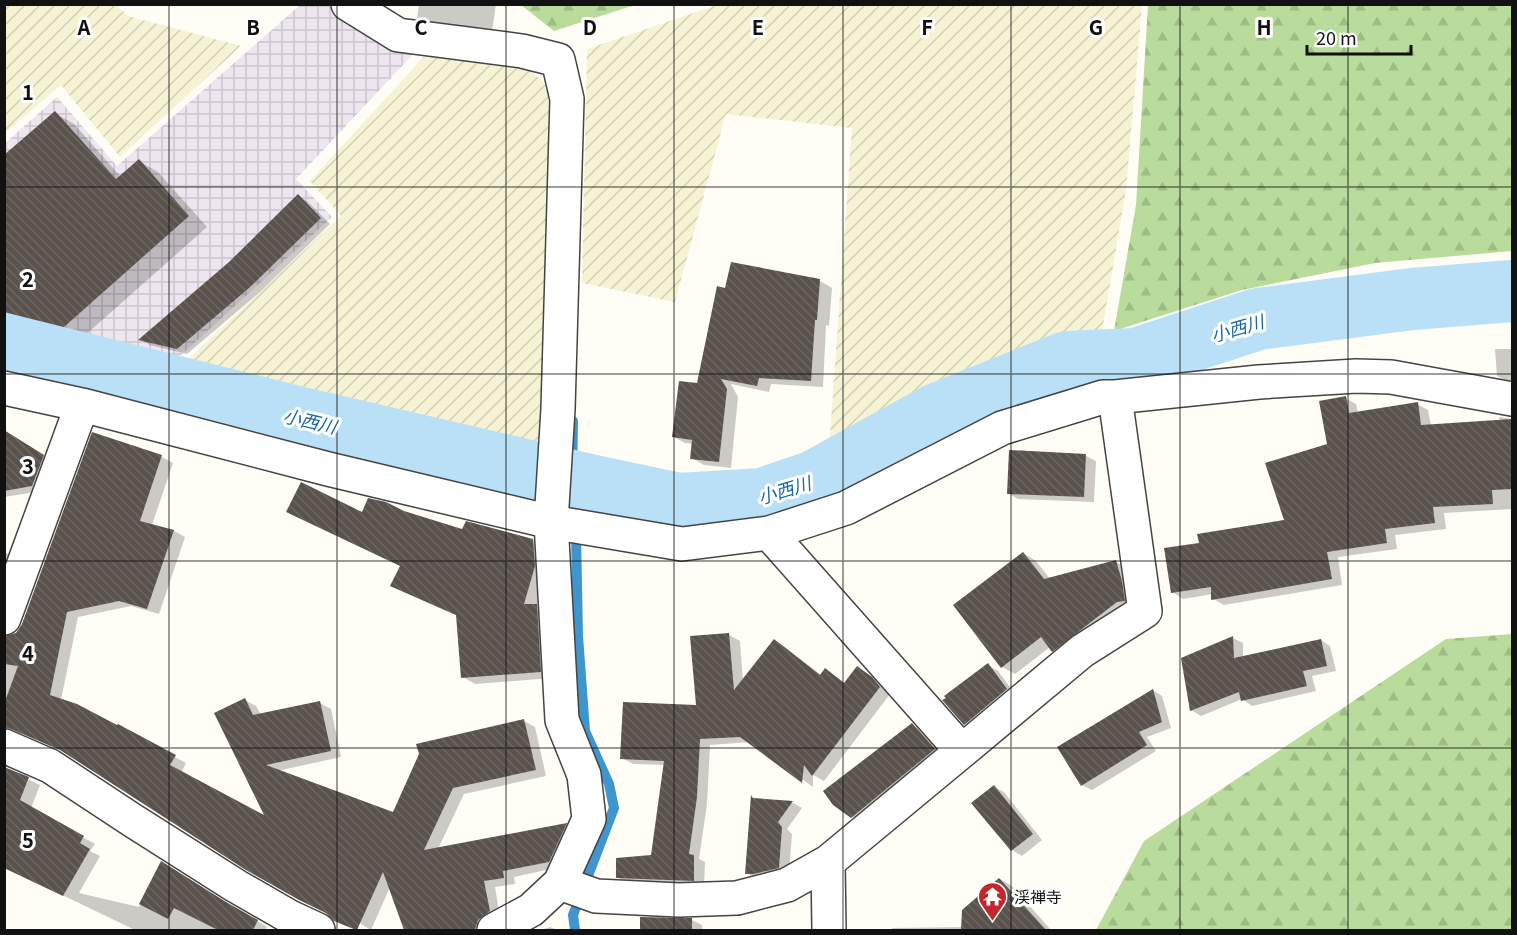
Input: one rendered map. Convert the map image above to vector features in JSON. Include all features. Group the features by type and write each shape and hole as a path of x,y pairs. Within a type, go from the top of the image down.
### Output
{"street":[{"path":"348,4 398,35 522,51 558,60 567,99 558,409 551,522 562,720 584,775 589,819 560,883 531,910 494,930"},
{"path":"4,388 82,405 328,469 551,522 682,544 769,533 846,508 1002,428 1103,397 1259,382 1356,376 1391,377 1512,399"},
{"path":"560,883 596,896 679,900 737,898 787,885 828,862 1082,651 1145,611 1115,397"},
{"path":"4,618 82,405"},
{"path":"769,533 962,751"},
{"path":"4,746 51,766 236,886 290,918 318,930"},
{"path":"828,862 829,930"}],"shaded area":[{"path":"5,4 116,5 128,16 241,46 120,157 61,85 5,133"},
{"path":"720,4 1142,5 1126,190 1102,331 829,448 852,128 726,114 675,302 582,283 587,49"},
{"path":"300,5 331,5 340,12 417,50 296,179 332,217 166,369 5,329 4,144 57,97 117,166"},
{"path":"429,51 522,61 559,99 541,451 177,370 341,216 310,181"}],"green space":[{"path":"521,4 635,5 554,31"},
{"path":"1148,5 1512,5 1512,251 1375,263 1242,290 1114,331 1136,205"},
{"path":"1512,634 1512,930 1096,930 1144,841 1446,639"}],"building":[{"path":"55,111 116,179 139,159 189,216 64,327 4,312 4,155"},
{"path":"298,194 321,218 249,288 177,349 138,340 229,262"},
{"path":"731,262 820,279 811,381 759,378 757,386 721,379 727,389 719,462 690,459 692,440 672,437 679,381 697,383 717,286 725,288"},
{"path":"1346,396 1349,413 1418,402 1421,425 1512,419 1512,489 1492,490 1493,504 1433,507 1435,523 1385,529 1387,543 1327,552 1332,579 1211,600 1211,587 1171,593 1164,548 1199,543 1197,534 1284,520 1265,463 1327,444 1319,401"},
{"path":"4,430 44,455 32,486 4,491"},
{"path":"92,432 162,455 140,521 174,530 147,609 119,601 67,612 50,695 77,704 176,755 170,765 264,815 214,713 245,698 253,715 320,701 331,751 266,765 393,812 419,754 416,744 524,719 536,770 453,788 424,850 567,823 549,862 503,871 504,878 484,881 490,911 478,920 475,930 404,930 383,872 357,930 334,921 326,913 246,870 60,750 4,728 4,704 18,666 4,664 4,636 16,633 22,624"},
{"path":"1009,450 1086,454 1084,497 1007,494"},
{"path":"301,482 362,512 368,498 386,502 404,511 462,529 466,521 533,539 535,566 524,604 537,604 541,672 461,678 456,615 390,586 400,566 286,512"},
{"path":"1023,552 1044,579 1116,560 1125,601 1117,602 1052,652 1041,637 1001,668 953,605"},
{"path":"729,633 734,690 774,639 820,675 825,668 844,683 857,666 872,677 880,687 812,776 804,765 802,783 740,737 700,739 697,797 689,854 694,855 694,881 616,878 616,858 651,855 664,761 620,759 623,702 696,705 690,636"},
{"path":"1233,636 1234,658 1321,639 1327,666 1303,671 1307,686 1241,701 1239,692 1190,711 1181,658"},
{"path":"988,663 1007,689 964,725 942,700 946,698 944,696"},
{"path":"1153,689 1162,722 1139,732 1147,745 1081,786 1057,747"},
{"path":"912,723 935,749 851,818 833,805 823,791"},
{"path":"4,767 29,777 20,800 84,836 80,843 90,849 63,896 4,868"},
{"path":"994,785 1033,834 1011,851 971,803"},
{"path":"751,795 753,798 793,801 778,822 782,827 779,868 745,874"},
{"path":"161,861 258,920 253,930 218,930 174,908 168,919 139,904"},
{"path":"999,878 1046,930 961,930 962,910"},
{"path":"640,917 692,918 692,930 640,930"}],"waterway":[{"name":"小西川","path":"4,344 297,417 679,504 762,499 815,481 937,414 1067,362 1136,359 1258,319 1412,299 1512,291"},
{"path":"572,481 573,421"},
{"path":"575,482 578,636 585,731 609,784 614,808 573,915 575,930"}],"place":[{"name":"渓禅寺","path":"993,922"}]}
